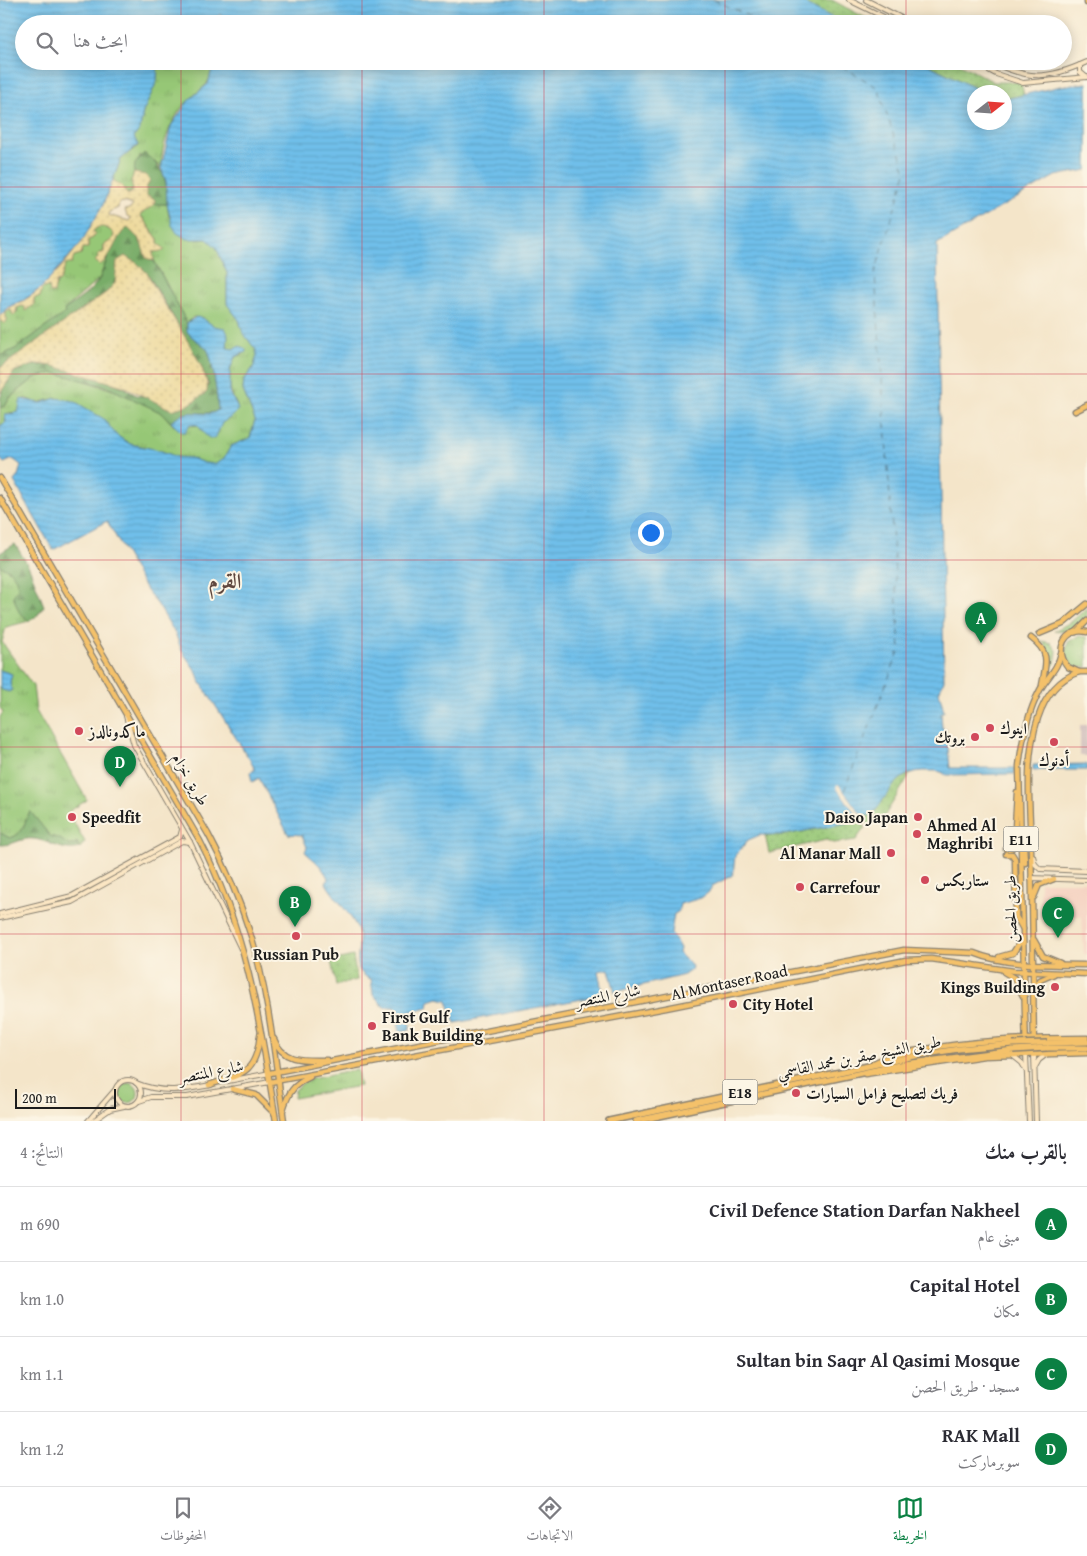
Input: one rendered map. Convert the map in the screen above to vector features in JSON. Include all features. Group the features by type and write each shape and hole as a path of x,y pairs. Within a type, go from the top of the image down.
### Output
{"highway":[{"name":"طريق الشيخ صقر بن محمد القاسمي","path":"609,1121 959,1049 1046,1046 1087,1042"},
{"name":"طريق الشيخ صقر بن محمد القاسمي","path":"1046,1046 1087,1048"},
{"name":"طريق الشيخ صقر بن محمد القاسمي","path":"636,1121 927,1059 1012,1047"}],"main road":[{"path":"1075,411 1087,405"},
{"name":"طريق خزام","path":"0,478 208,834 236,892 252,941 271,1030 284,1121"},
{"name":"طريق خزام","path":"0,498 200,841 235,919 247,962 270,1073 276,1121"},
{"path":"1038,634 1063,624 1087,604"},
{"path":"1076,632 1087,621"},
{"path":"1076,632 1087,632"},
{"name":"طريق الحصن","path":"1026,1054 1019,786 1023,736 1041,689 1058,665 1064,640 1076,632"},
{"path":"1031,638 1045,652 1046,659 1041,689"},
{"path":"1060,653 1068,667 1079,672 1087,672"},
{"name":"طريق الحصن","path":"1034,1054 1029,766 1038,717 1057,685 1079,672"},
{"path":"983,957 1002,957 1010,954 1018,947 1023,933 1016,917 1015,859 1012,854 1006,852 1014,846 1015,803 1019,786"},
{"path":"1020,822 1024,840 1025,875 1031,878"},
{"path":"1032,908 1039,885 1054,879"},
{"path":"235,919 240,925 244,940 252,941"},
{"path":"1032,930 1040,953 1048,959 1064,965"},
{"path":"888,962 905,955 904,950"},
{"name":"شارع المنتصر","path":"270,1073 904,950 974,953 983,957 1033,964 1087,965"},
{"name":"Al Montaser Road","path":"319,1074 666,1008 888,962 931,960 1024,972 1087,974"},
{"path":"983,967 1006,973 1014,978 1024,1000"},
{"path":"1033,994 1040,980 1057,973"},
{"path":"1012,1047 1025,1024"},
{"path":"1034,1027 1046,1046"},
{"path":"209,1085 243,1074 252,1067 258,1053 261,1029"},
{"path":"271,1030 277,1048 290,1058 301,1061 343,1059"},
{"path":"1012,1047 1026,1054 1034,1054 1046,1046 1087,1038"},
{"path":"1012,1047 1026,1039 1034,1039 1046,1046 1087,1053"},
{"path":"283,1111 292,1089 299,1082 319,1074"},
{"name":"شارع المنتصر","path":"270,1082 319,1074"},
{"path":"232,1089 256,1095 275,1115"}],"street":[{"path":"849,0 880,15"},
{"path":"866,0 895,15"},
{"path":"1072,68 1087,62"},
{"path":"1080,66 1080,72 1086,77"},
{"path":"989,70 1023,83 1086,77"},
{"path":"1014,70 1030,76 1047,75 1065,70"},
{"path":"126,714 134,745 190,842 247,962"},
{"path":"0,914 72,896 180,837 182,830"},
{"path":"0,918 72,902 182,841 190,842"},
{"path":"1031,850 1034,864 1040,869 1087,871"},
{"path":"1031,878 1087,880"},
{"path":"1034,1069 1046,1046"},
{"path":"1012,1047 1026,1071"},
{"path":"1026,1054 1029,1121"},
{"path":"1034,1054 1036,1121"},
{"name":"شارع المنتصر","path":"136,1083 156,1090 174,1091 270,1073"},
{"path":"88,1121 123,1081 136,1083 141,1093 139,1101 132,1106 110,1108 93,1121"},
{"name":"شارع المنتصر","path":"139,1101 151,1097 187,1097 270,1082"},
{"path":"115,1090 116,1098 125,1106"}],"shaded area":[{"path":"1080,725 1087,725 1087,756 1080,756"},
{"path":"1040,882 1087,882 1087,954 1084,954 1082,916 1040,917"}],"green space":[{"path":"798,0 832,0 860,15 827,15"},
{"path":"158,70 212,70 206,85 188,101 172,123 165,141 161,168 153,160 140,156 133,176 133,190 127,194 122,186 113,180 121,159 138,146 134,137 140,129 143,112 157,81"},
{"path":"939,70 971,70 994,82 1021,82 1024,95 1012,98 1012,85 969,85"},
{"path":"144,153 156,164 163,175 167,204 155,204 155,200 146,195 145,191 150,180 134,173 135,164"},
{"path":"155,204 167,204 169,217 197,240 207,239 216,246 227,273 227,304 239,320 243,333 256,350 257,356 253,368 244,380 243,390 255,420 250,438 231,446 224,458 216,464 204,463 191,458 177,457 159,450 130,444 116,435 103,419 74,401 56,398 37,403 25,398 18,412 8,413 4,418 6,422 0,426 0,408 6,405 10,398 36,377 45,373 60,373 122,393 162,413 174,426 187,429 189,426 199,425 202,432 234,415 237,405 230,388 230,375 235,357 244,354 236,347 233,349 227,348 228,338 202,318 193,317 187,323 152,256 153,252 158,251 158,239 140,214"},
{"path":"102,226 112,231 114,235 112,240 103,246 104,252 100,253 102,263 108,256 99,279 64,310 65,313 15,349 0,356 0,320 3,323 6,312 11,310 13,313 18,312 17,308 22,306 29,308 34,303 34,298 40,297 40,290 47,286 50,290 54,290 66,264 70,263 74,256 81,254 83,248 88,247 88,240 93,238 94,229"},
{"path":"128,228 138,238 150,260 154,261 187,323 187,331 209,353 218,410 209,413 183,414 171,422 162,413 105,386 54,373 36,377 9,398 6,405 0,408 4,386 13,373 28,366 46,365 86,373 141,396 165,394 209,385 188,342 148,274 137,263 125,256 115,283 107,292 0,368 0,356 15,349 61,316 65,313 64,310 93,287 100,278 115,242 123,231"},
{"path":"15,544 29,567 44,606 37,616 29,621 19,612 13,596 18,588 15,577 10,571 0,566 0,553"},
{"path":"0,566 12,573 15,578 19,612 29,621 6,627 2,642 33,686 36,711 87,800 68,812 85,842 80,848 77,843 70,846 60,839 50,836 30,811 23,828 18,834 10,838 0,833 0,717 3,712 0,708 0,686 2,689 12,690 10,682 12,674 0,670"},
{"path":"1087,608 1087,617 1077,627 1069,630 1054,631 1071,622"},
{"path":"1079,636 1087,637 1087,667 1078,668 1072,665 1065,654 1068,642"},
{"path":"1041,641 1051,643 1057,652 1055,664 1047,672 1048,651"},
{"path":"910,774 882,820 868,824 863,817 875,811 895,784"},
{"path":"30,811 50,836 60,839 70,846 77,842 80,848 68,849 40,840 29,839 0,845 0,833 10,838 18,834 23,828"},
{"path":"859,818 865,827 856,840 834,843 826,840 769,853 765,835 784,835 857,821"},
{"path":"353,956 357,980 336,985 331,961"},
{"path":"357,1070 360,1086 294,1098 295,1090 306,1080"},
{"path":"124,1083 132,1083 138,1089 138,1097 132,1103 124,1103 118,1097 118,1089"}],"sand":[{"path":"134,173 146,175 150,181 146,188 146,195 155,200 155,204 140,215 158,239 158,244 164,248 164,251 153,252 154,261 146,258 140,240 128,228 124,230 108,256 100,265 95,261 98,258 98,254 104,252 104,245 112,240 114,235 107,228 95,229 93,231 95,233 93,238 88,240 88,248 83,248 81,254 74,256 72,264 66,264 60,281 56,282 54,293 50,293 49,286 42,289 40,297 34,298 34,305 25,311 25,307 22,306 17,308 15,315 13,315 11,310 6,312 6,318 8,319 4,324 0,320 0,316 8,309 35,293 71,255 90,227 113,180 122,186 127,194 130,194 133,190 131,181","holes":["124,202 133,205 125,210 127,216 131,218 129,221 108,215 109,212 118,208 119,203"]},
{"path":"125,256 137,263 148,274 194,351 207,381 207,392 190,404 172,410 123,386 53,366 37,364 15,371 0,393 0,368 107,292 115,283 117,261"}],"water":[{"path":"0,0 798,0 827,15 15,15 15,70 158,70 157,81 143,112 140,129 134,137 138,145 121,159 103,205 81,243 41,288 24,300 8,307 0,316"},
{"path":"212,70 939,70 969,85 967,85 967,130 1012,130 1012,97 1061,86 1087,83 1087,170 1055,176 937,244 944,680 939,692 944,711 941,713 942,728 946,730 950,768 1015,768 1015,774 946,775 937,771 917,771 901,778 873,814 863,817 839,785 838,790 859,818 857,821 784,835 760,835 748,840 735,856 733,875 712,886 709,892 701,898 680,904 678,912 674,914 671,933 680,948 679,953 692,966 691,970 684,975 615,992 609,969 598,971 603,995 455,1023 447,1000 438,998 429,1001 428,1008 409,1012 410,1030 400,1032 395,1007 384,1007 373,994 371,979 360,971 358,965 359,938 356,926 326,883 328,878 323,870 305,852 307,847 302,835 288,834 259,778 252,782 250,772 255,770 250,760 201,683 196,671 182,651 175,633 145,588 107,521 53,550 14,481 18,476 21,465 13,459 4,463 0,459 0,426 6,422 5,415 18,412 21,399 41,403 56,398 74,401 104,419 116,435 130,444 159,450 177,457 191,458 204,463 216,464 224,458 231,446 250,438 255,420 243,390 244,380 253,368 257,356 256,350 243,333 239,320 227,304 227,273 216,247 207,239 187,239 177,233 172,225 167,204 166,181 161,168 171,126 189,100 208,84"},
{"path":"196,317 202,318 214,326 225,328 228,334 227,348 233,349 240,346 246,349 246,352 235,357 230,370 230,393 238,409 234,415 222,423 215,439 203,433 198,425 190,424 185,432 181,432 171,422 184,414 208,414 218,410 209,353 187,331 187,323"},
{"path":"0,670 12,674 10,682 12,690 9,692 2,690 0,686"},
{"path":"1087,764 1087,770 1033,770 1033,765"}],"pier":[{"path":"838,784 864,819 861,820 838,790 836,786"}],"ferry route":[{"path":"714,0 746,15"},
{"path":"844,791 900,649 875,273 906,172 878,88 848,70"}],"place":[{"name":"Civil Defence Station Darfan Nakheel","path":"981,643"},
{"name":"اينوك","path":"990,728"},
{"name":"ماكدونالدز","path":"79,731"},
{"name":"بروتك","path":"975,737"},
{"name":"أدنوك","path":"1054,742"},
{"name":"RAK Mall","path":"120,787"},
{"name":"Speedfit","path":"72,817"},
{"name":"Daiso Japan","path":"918,817"},
{"name":"Ahmed Al Maghribi","path":"917,834"},
{"name":"Al Manar Mall","path":"891,853"},
{"name":"ستاربكس","path":"925,880"},
{"name":"Carrefour","path":"800,887"},
{"name":"Capital Hotel","path":"295,927"},
{"name":"Russian Pub","path":"296,936"},
{"name":"Sultan bin Saqr Al Qasimi Mosque","path":"1058,938"},
{"name":"Kings Building","path":"1055,987"},
{"name":"City Hotel","path":"733,1004"},
{"name":"First Gulf Bank Building","path":"372,1026"},
{"name":"فريك لتصليح فرامل السيارات","path":"796,1093"}],"district":[{"name":"القرم","path":"225,580"}]}
